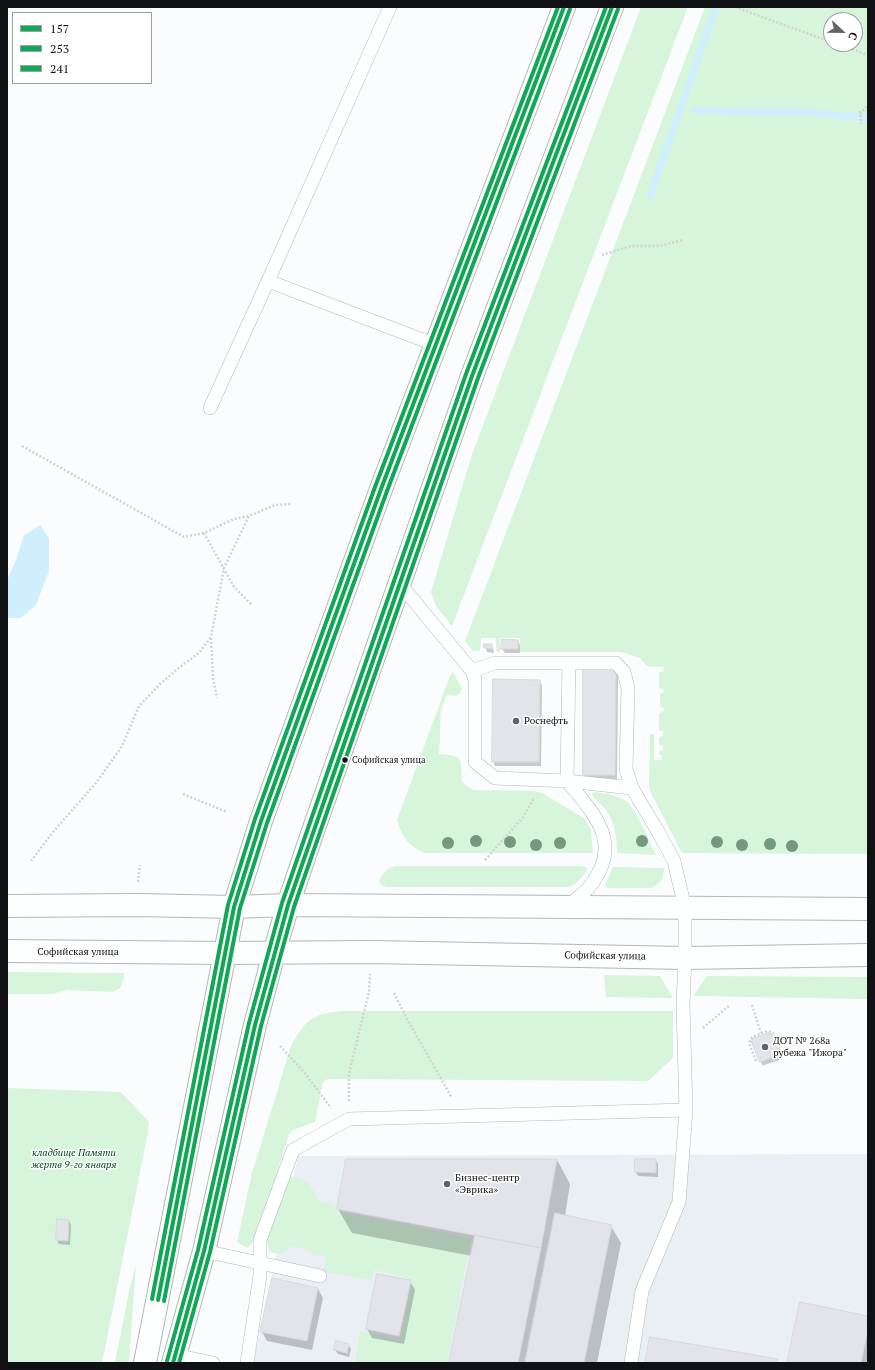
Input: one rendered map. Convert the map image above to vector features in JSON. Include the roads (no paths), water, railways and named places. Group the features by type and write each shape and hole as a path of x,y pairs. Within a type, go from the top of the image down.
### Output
{"main road":[{"path":"145,1363 234,907 261,821 378,496 564,7"},
{"path":"174,1359 204,1251 256,1025 274,953 288,906 472,376 612,7"},
{"path":"7,906 137,905 234,907 868,909"},
{"name":"Софийская улица","path":"7,951 225,953 371,952 686,958 868,955"}],"lane":[{"path":"210,408 390,7"},
{"path":"268,281 436,345"},
{"path":"400,584 472,671 475,680 475,762 495,778 567,781 632,788"},
{"path":"472,671 495,663 616,663 624,672 628,688 626,769 632,788 674,861 685,908 686,958 683,1004 686,1110 679,1202 642,1291 631,1363"},
{"path":"567,907 589,887 596,877 604,860 605,850 604,838 600,824 567,781 569,663"},
{"path":"247,1363 260,1275 260,1240 293,1150 346,1121 462,1116 686,1110"},
{"path":"204,1251 320,1276"},
{"path":"174,1359 213,1363"}],"water":[{"path":"40,525 49,538 49,571 36,605 21,618 7,618 7,580 16,560 24,535"}],"waterway":[{"path":"650,196 716,7"},
{"path":"694,110 804,112 868,118"}],"place":[{"name":"Роснефть","path":"516,721"},
{"name":"Софийская улица","path":"345,760"},
{"name":"ДОТ № 268а рубежа \"Ижора\"","path":"765,1047"},
{"name":"Бизнес-центр «Эврика»","path":"447,1184"}],"park label":[{"name":"кладбище Памяти жертв 9-го января","path":"74,1158"}]}
